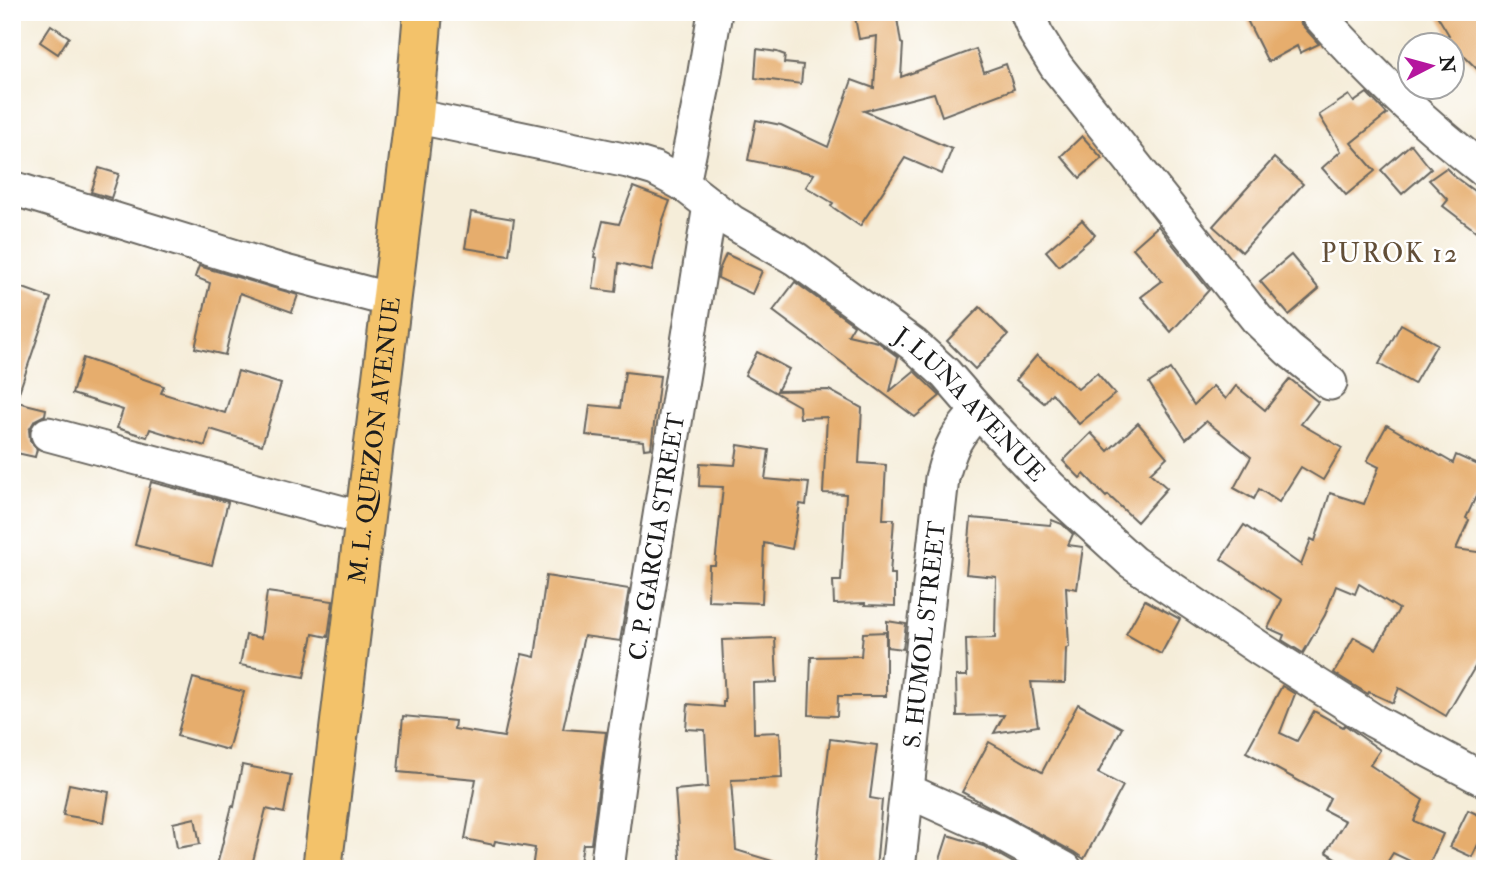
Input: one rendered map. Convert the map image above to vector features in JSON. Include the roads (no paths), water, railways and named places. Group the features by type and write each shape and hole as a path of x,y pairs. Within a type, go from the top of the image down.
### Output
{"main road":[{"name":"M. L. QUEZON AVENUE","path":"323,869 414,116 423,12"}],"street":[{"path":"683,184 715,12"},
{"path":"1027,12 1036,34 1056,66 1257,319 1289,350 1330,383"},
{"path":"1316,12 1343,43 1448,142 1485,171"},
{"name":"J. LUNA AVENUE","path":"414,116 628,161 655,169 683,184 732,222 816,272 914,345 945,373 1051,488 1132,562 1262,650 1374,721 1485,780"},
{"path":"12,188 274,268 391,300"},
{"name":"C. P. GARCIA STREET","path":"607,869 625,733 710,205"},
{"name":"S. HUMOL STREET","path":"898,869 942,478 953,441 978,411"},
{"path":"48,434 365,519"},
{"path":"908,791 990,828 1065,869"}],"district":[{"name":"PUROK 12","path":"1390,254"}]}
